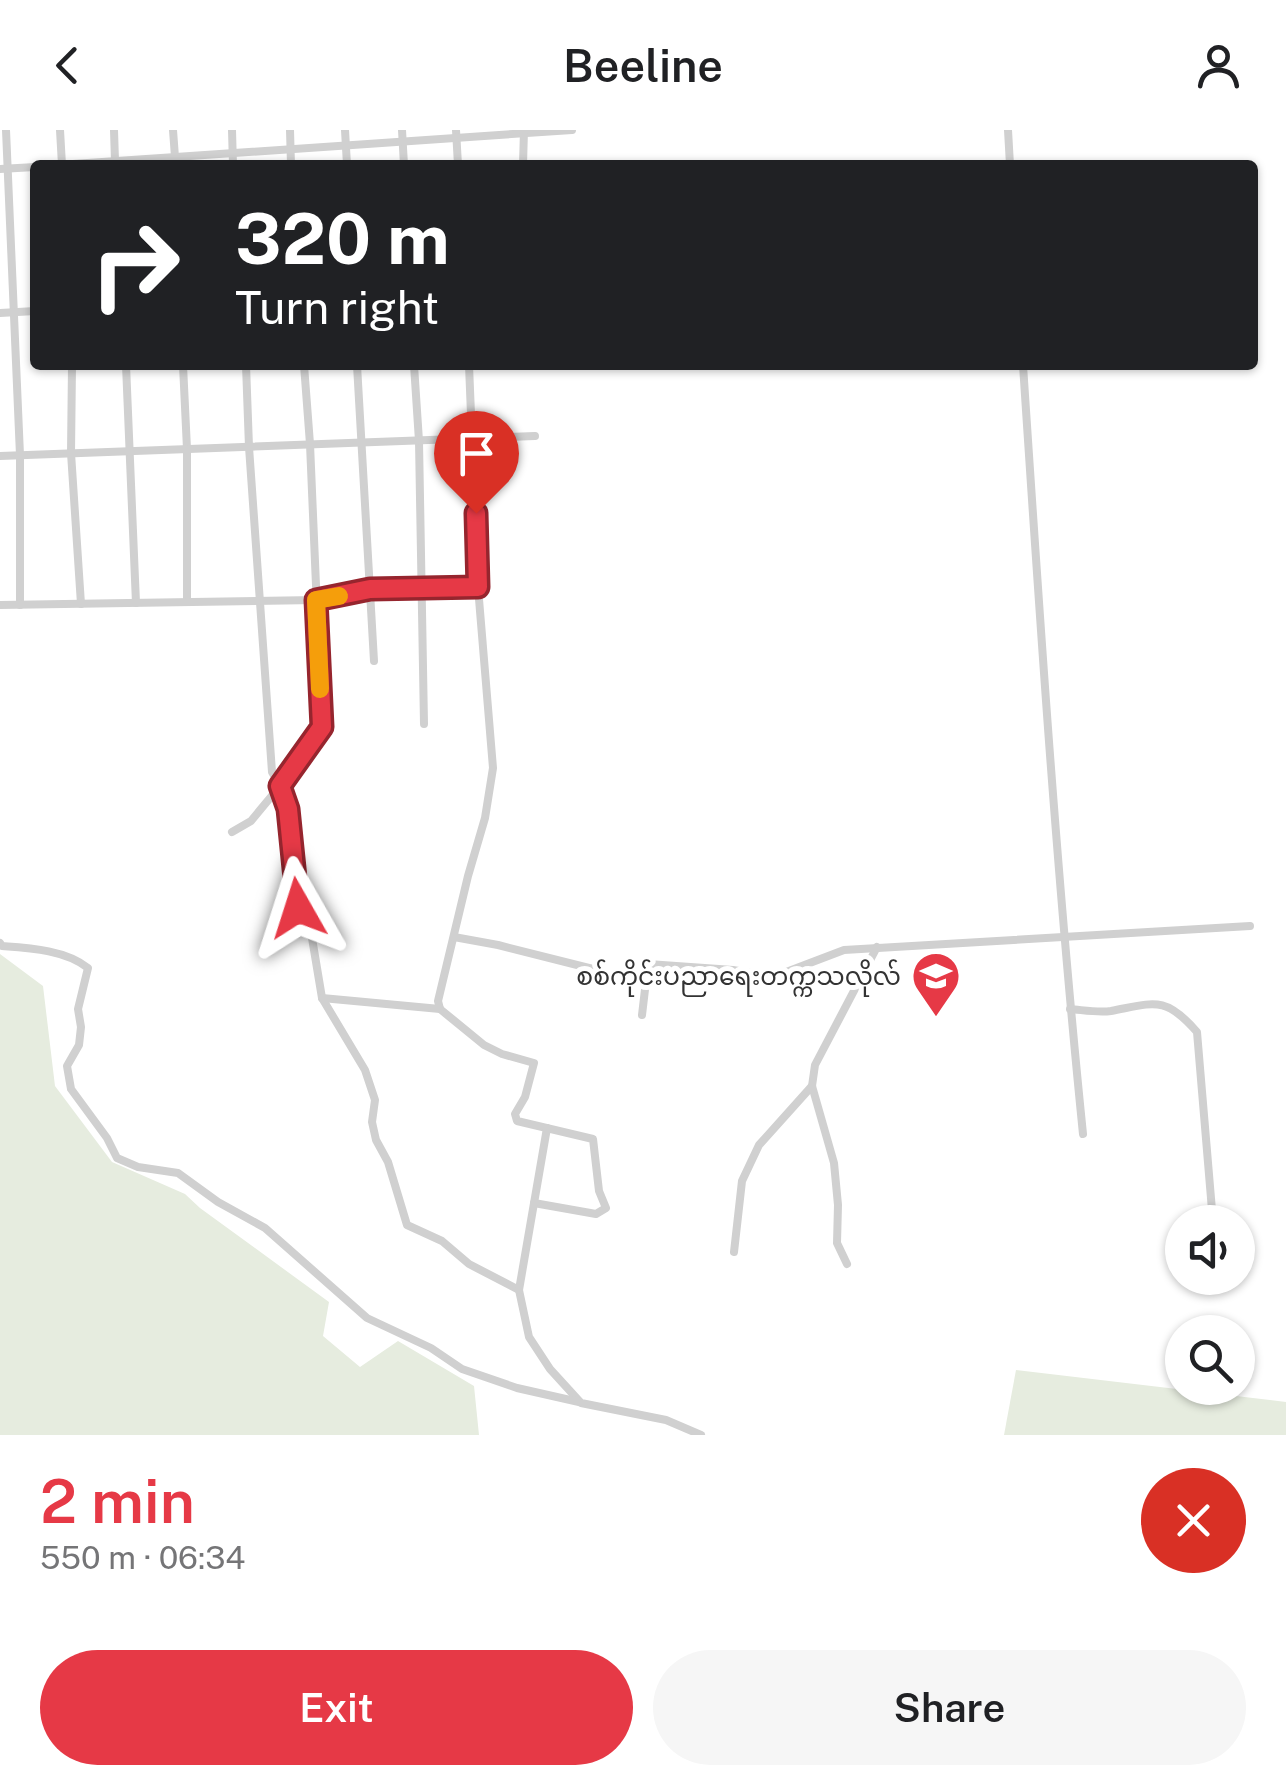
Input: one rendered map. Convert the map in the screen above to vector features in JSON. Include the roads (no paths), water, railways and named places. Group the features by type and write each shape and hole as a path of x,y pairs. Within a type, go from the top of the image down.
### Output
{"street":[{"path":"6,130 4,169 20,455 20,605"},
{"path":"60,130 60,160"},
{"path":"114,130 115,160"},
{"path":"173,130 175,157"},
{"path":"232,130 233,160"},
{"path":"290,130 291,160"},
{"path":"346,130 347,160"},
{"path":"402,130 404,160"},
{"path":"130,160 346,146 456,134 572,130"},
{"path":"1008,130 1010,160"},
{"path":"523,160 524,132"},
{"path":"456,134 458,160"},
{"path":"4,169 30,166"},
{"path":"0,313 30,311"},
{"path":"72,370 71,453 82,604"},
{"path":"126,370 136,603"},
{"path":"184,370 186,602"},
{"path":"246,370 272,772 288,809 298,908 312,938 322,998 365,1070 375,1100 372,1122 376,1140 388,1162 407,1225 442,1241 470,1264 518,1290"},
{"path":"232,832 251,821 322,727 304,370"},
{"path":"357,370 374,660"},
{"path":"414,370 424,724"},
{"path":"440,1009 438,1001 485,818 493,768 478,587 469,370"},
{"path":"1023,370 1070,1009 1083,1134"},
{"path":"0,456 535,436"},
{"path":"0,605 316,600 370,589 478,587"},
{"path":"642,1016 648,964 773,977 844,950 1250,926"},
{"path":"454,937 601,971"},
{"path":"0,944 32,948 79,961 88,968 78,1008 79,1045 67,1066 71,1090 118,1158 138,1167 178,1174 265,1228 367,1318 431,1348 462,1369 516,1388 671,1422 701,1435"},
{"path":"847,1264 837,1243 834,1163 812,1086 815,1065 877,947"},
{"path":"322,998 440,1009 484,1046 534,1063 525,1097 515,1114 517,1121 593,1138 599,1191 606,1208 596,1214 534,1203"},
{"path":"1070,1009 1104,1011 1160,1004 1182,1015 1197,1032 1212,1205"},
{"path":"734,1252 742,1181 759,1146 812,1086"},
{"path":"547,1128 518,1290 529,1337 550,1369 581,1402"},
{"path":"671,1422 671,1435"}],"place":[{"name":"စစ်ကိုင်းပညာရေးတက္ကသလိုလ်","path":"936,1018"}]}
